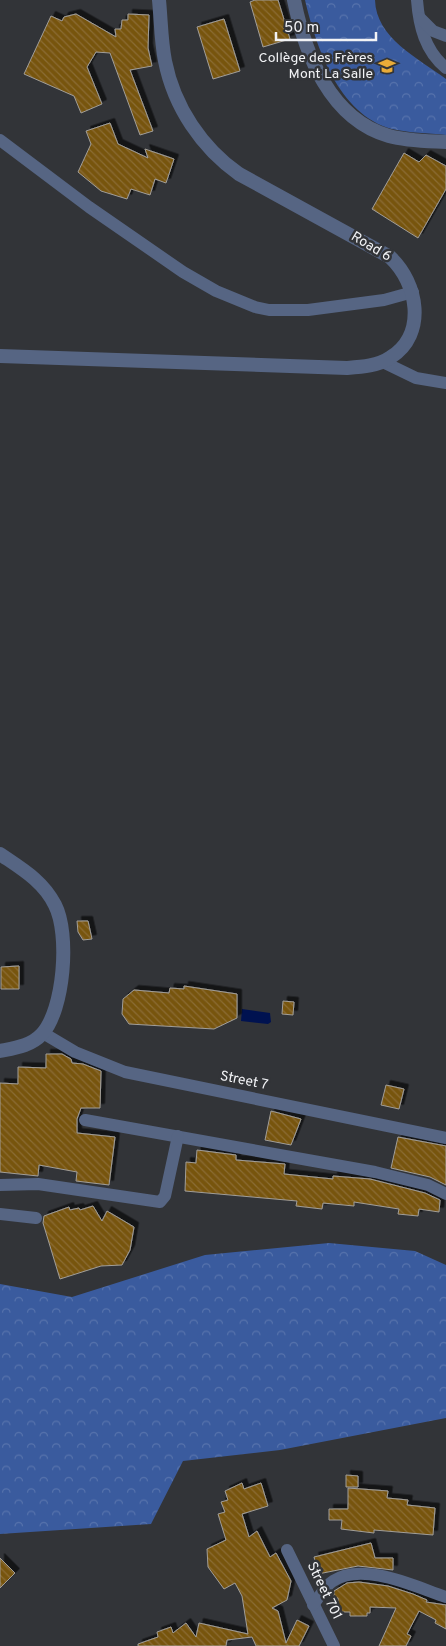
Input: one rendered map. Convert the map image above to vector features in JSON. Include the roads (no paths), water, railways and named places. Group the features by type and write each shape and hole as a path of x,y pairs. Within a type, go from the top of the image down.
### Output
{"street":[{"name":"Road 6","path":"0,356 321,369 364,366 383,362 398,351 406,342 412,330 414,321 413,292 401,267 385,254 261,187 228,166 212,152 189,120 171,84 162,39 159,0"},
{"path":"294,0 306,48 316,69 332,94 351,115 361,123 389,136 446,142"},
{"path":"417,0 418,14 428,48 446,68"},
{"path":"418,14 430,28 446,36"},
{"path":"0,140 70,193 182,272 216,291 254,308 308,310 384,300 413,292"},
{"path":"383,362 416,378 446,383"},
{"path":"0,854 37,880 47,892 60,916 64,947 63,968 57,994 51,1017 43,1033 24,1046 0,1050"},
{"name":"Street 7","path":"43,1033 75,1052 133,1074 446,1138"},
{"path":"85,1120 375,1172 428,1185 446,1194"},
{"path":"0,1185 38,1184 160,1202 165,1196 178,1136"},
{"path":"0,1214 36,1218"},
{"name":"Street 701","path":"287,1550 334,1646"},
{"path":"313,1605 332,1581 362,1574 395,1578 446,1597"}],"place":[{"name":"Collège des Frères Mont La Salle","path":"387,66"}]}
